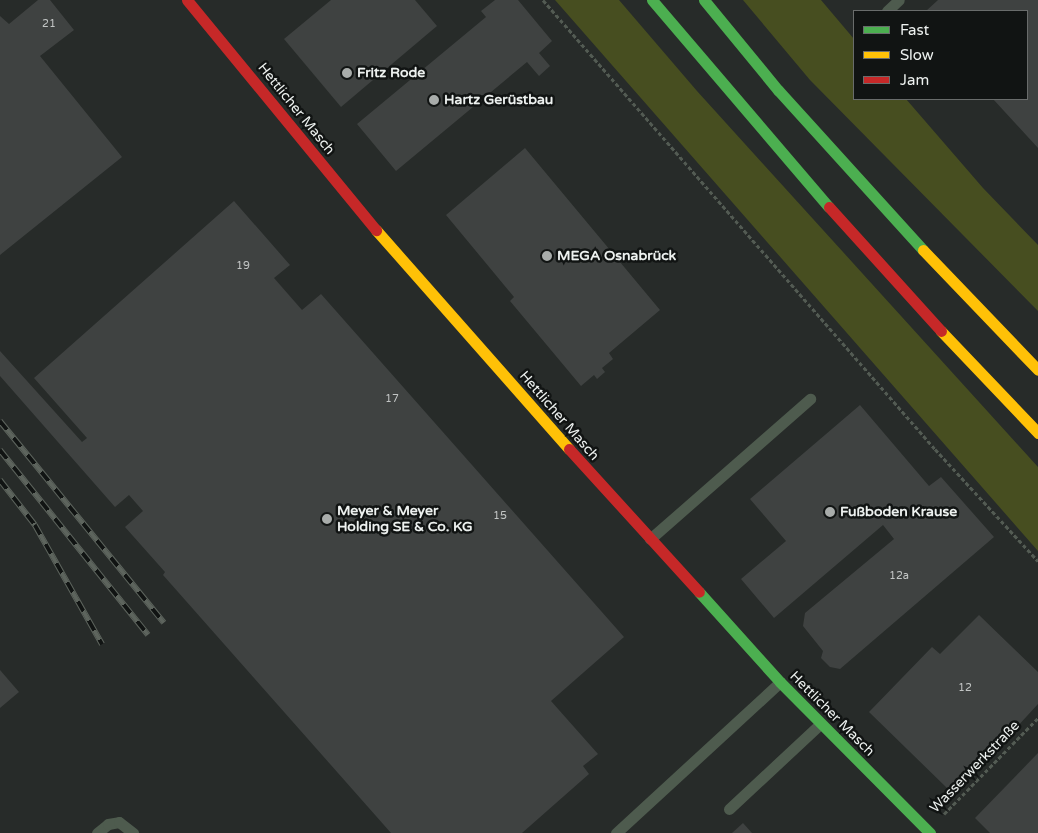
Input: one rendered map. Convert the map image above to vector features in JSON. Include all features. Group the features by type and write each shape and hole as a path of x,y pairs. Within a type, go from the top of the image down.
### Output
{"main road":[{"name":"Hettlicher Masch","path":"187,0 371,224 650,539 780,682 929,832"},
{"path":"652,0 751,119 885,270 1038,433"},
{"path":"704,0 804,118 1038,370"}],"lane":[{"path":"888,10 899,0"},
{"path":"650,539 810,399"},
{"path":"616,833 780,682"},
{"path":"729,809 820,724"},
{"path":"96,833 108,824 119,822 133,833"}],"path":[{"path":"543,0 928,442 1038,561"},
{"name":"Wasserwerkstraße","path":"929,832 1038,718"}],"green space":[{"path":"555,0 619,0 697,91 1038,467 1038,551"},
{"path":"743,0 821,0 853,38 853,100 907,100 983,188 1038,245 1038,311 810,80"}],"building":[{"path":"38,0 50,0 74,30 40,56 122,157 0,255 0,16 9,24"},
{"name":"Fritz Rode","path":"331,0 415,0 437,26 341,107 284,39"},
{"name":"Hartz Gerüstbau","path":"495,0 518,0 552,41 539,53 550,66 539,76 527,62 396,171 357,124 486,17 481,11"},
{"path":"938,0 1038,0 1038,148 994,100 1028,100 1028,10 927,10"},
{"name":"MEGA Osnabrück","path":"525,148 660,310 609,353 613,359 602,368 605,372 597,379 594,375 581,386 510,301 514,297 446,215"},
{"name":"Meyer & Meyer Holding SE & Co. KG","path":"234,201 290,265 274,278 302,310 321,294 624,637 551,701 598,754 583,766 589,774 522,833 391,833 163,575 165,572 125,527 143,511 129,495 115,507 0,376 0,351 82,442 87,438 34,378"},
{"path":"860,405 929,486 941,477 994,537 840,669 830,667 821,658 823,651 803,626 805,613 894,539 883,525 774,618 741,579 786,541 750,499"},
{"path":"979,615 1038,672 1038,704 1015,729 1011,725 948,789 869,712 932,647 940,654"},
{"path":"0,670 19,692 0,708"},
{"path":"1038,753 1038,833 990,833 975,818"},
{"path":"743,823 752,833 732,833"}],"railway":[{"path":"0,421 164,623"},
{"path":"0,450 148,635"},
{"path":"0,480 35,525 102,644"}],"traffic: fast":[{"path":"652,0 829,207"},
{"path":"704,0 778,90 923,250"},
{"path":"699,592 780,682 930,833"}],"traffic: slow":[{"path":"376,230 569,449"},
{"path":"923,250 1038,370"},
{"path":"941,331 1038,433"}],"traffic: jam":[{"path":"187,0 376,230"},
{"path":"829,207 941,331"},
{"path":"569,449 699,592"}],"place":[{"name":"Fritz Rode","path":"347,73"},
{"name":"Hartz Gerüstbau","path":"434,100"},
{"name":"MEGA Osnabrück","path":"547,256"},
{"name":"Fußboden Krause","path":"830,512"},
{"name":"Meyer & Meyer Holding SE & Co. KG","path":"327,519"}]}
